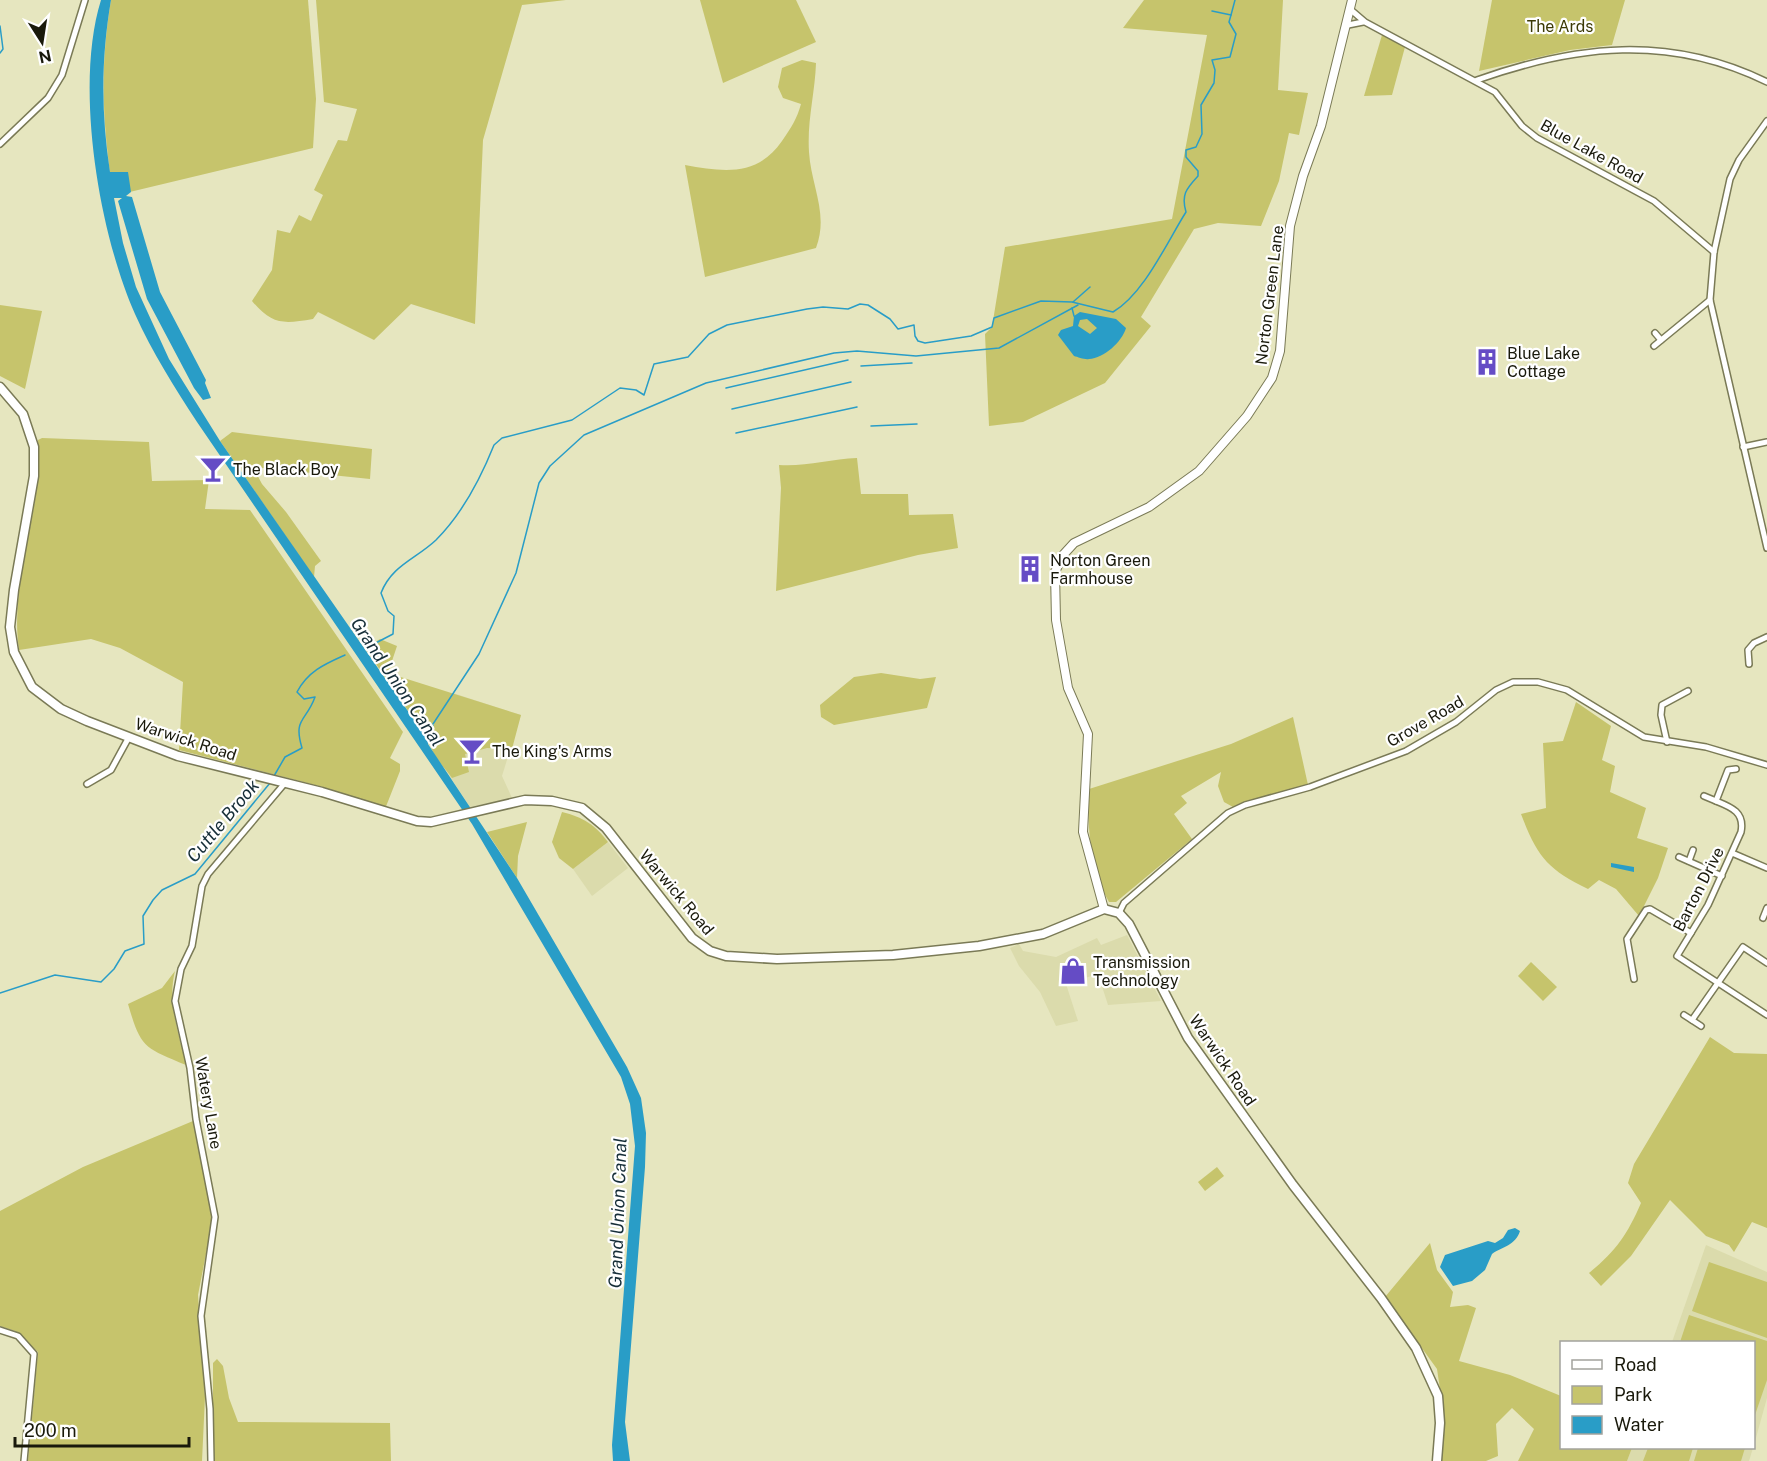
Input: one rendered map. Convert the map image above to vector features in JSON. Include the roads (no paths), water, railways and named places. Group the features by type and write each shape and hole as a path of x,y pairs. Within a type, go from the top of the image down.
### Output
{"main road":[{"name":"Warwick Road","path":"0,387 23,414 34,447 34,476 11,611 10,627 16,657 24,677 44,698 87,721 195,761 285,783 417,821 431,822 480,809 535,800 582,808 606,828 692,938 710,951 726,956 777,959 870,956 979,946 1043,934 1104,909"},
{"path":"1104,909 1119,913"},
{"name":"Warwick Road","path":"1119,913 1129,924 1188,1038 1293,1185 1416,1348 1438,1396 1440,1423 1437,1461"}],"street":[{"path":"0,144 48,98 62,75 85,0"},
{"name":"Norton Green Lane","path":"1104,909 1083,832 1088,734 1068,688 1056,620 1055,572 1063,555 1080,539 1149,507 1199,471 1247,416 1272,378 1280,351 1290,226 1303,176 1322,126 1348,25 1352,0"},
{"name":"Blue Lake Road","path":"1351,10 1365,22 1477,80 1495,92 1522,126 1537,138 1654,201 1714,252"},
{"path":"1348,25 1365,22"},
{"path":"1477,80 1578,52 1631,50 1672,52 1709,60 1767,82"},
{"path":"1767,121 1738,160 1730,179 1714,252 1710,300 1743,447 1764,525 1767,548"},
{"path":"1654,346 1710,300"},
{"path":"1655,333 1661,340"},
{"path":"1743,447 1767,442"},
{"path":"1749,664 1748,650 1754,643 1767,637"},
{"name":"Grove Road","path":"1119,913 1124,903 1228,813 1245,805 1310,787 1406,751 1456,722 1496,690 1513,682 1538,682 1567,690 1629,730 1667,742 1706,747 1767,765"},
{"path":"1667,742 1661,715 1662,705 1688,690"},
{"path":"87,784 111,770 129,737"},
{"path":"1716,801 1726,768 1736,770"},
{"name":"Watery Lane","path":"211,1461 210,1409 201,1316 215,1217 196,1119 190,1068 175,1000 176,987 192,946 202,886 208,874 285,783"},
{"name":"Barton Drive","path":"1704,796 1733,809 1741,817 1741,832 1708,905 1677,956 1719,982"},
{"path":"1689,861 1693,850"},
{"path":"1732,853 1767,868"},
{"path":"1679,857 1722,876"},
{"path":"1763,918 1767,908"},
{"path":"1634,979 1627,939 1646,910 1650,909 1691,933"},
{"path":"1692,1020 1712,988 1719,982 1743,947 1767,963"},
{"path":"1719,982 1767,1015"},
{"path":"1684,1015 1701,1026"},
{"path":"0,1330 18,1336 34,1354 24,1461"}],"water":[{"path":"101,0 111,0 105,43 103,86 110,172 128,172 131,192 126,196 132,197 160,292 206,380 211,398 203,400 194,388 147,299 118,201 122,198 114,198 123,243 136,287 169,359 220,441 419,727 434,725 428,734 428,744 517,878 627,1067 641,1098 646,1133 645,1167 625,1422 630,1461 613,1461 612,1445 635,1146 630,1104 621,1077 472,824 197,422 164,370 135,314 111,243 94,159 90,116 90,74 93,35"},
{"path":"1080,312 1116,319 1126,328 1121,339 1112,348 1101,356 1084,359 1074,356 1058,335 1061,330 1073,326 1074,316","holes":["1087,319 1097,328 1090,334 1078,326 1080,320"]},
{"path":"1611,863 1634,867 1634,872 1611,867"},
{"path":"1515,1228 1520,1231 1518,1236 1512,1243 1492,1254 1485,1270 1472,1281 1453,1286 1440,1267 1445,1255 1488,1241 1495,1243 1503,1238 1508,1230"}],"waterway":[{"path":"1212,11 1231,15 1235,0"},
{"name":"Grand Union Canal","path":"368,647 393,634 394,616 388,611 381,593 386,583 398,569 428,547 446,530 477,483 494,445 502,438 572,420 620,388 636,390 644,395 654,364 688,357 709,334 727,325 807,309 823,307 848,309 860,304 868,305 890,319 898,329 914,325 918,341 925,343 971,336 992,327 994,318 1041,301 1072,302 1113,312 1124,304 1145,280 1186,212 1184,201 1186,192 1198,176 1198,171 1186,157 1186,150 1196,147 1202,134 1201,105 1214,83 1215,70 1212,60 1230,57 1236,34 1229,22 1231,15"},
{"path":"0,26 3,49 0,53"},
{"path":"1073,302 1090,287"},
{"name":"Grand Union Canal","path":"433,724 479,654 516,573 539,483 550,466 584,435 706,383 834,353 857,351 916,356 999,348 1078,305"},
{"path":"1072,308 1074,316"},
{"path":"726,388 848,360"},
{"path":"861,366 912,363"},
{"path":"732,409 851,382"},
{"path":"736,433 857,407"},
{"path":"871,426 917,424"},
{"name":"Cuttle Brook","path":"274,776 285,757 302,748 300,725 315,697 304,699 297,692 301,685 312,673 345,655"},
{"name":"Cuttle Brook","path":"0,993 55,975 101,982 114,969 125,951 144,944 143,916 153,900 162,890 195,874 270,783"}],"place":[{"name":"Blue Lake Cottage","path":"1487,362"},
{"name":"The Black Boy","path":"213,469"},
{"name":"Norton Green Farmhouse","path":"1030,569"},
{"name":"The King's Arms","path":"472,751"},
{"name":"Transmission Technology","path":"1073,971"}],"park label":[{"name":"The Ards","path":"1560,26"}]}
